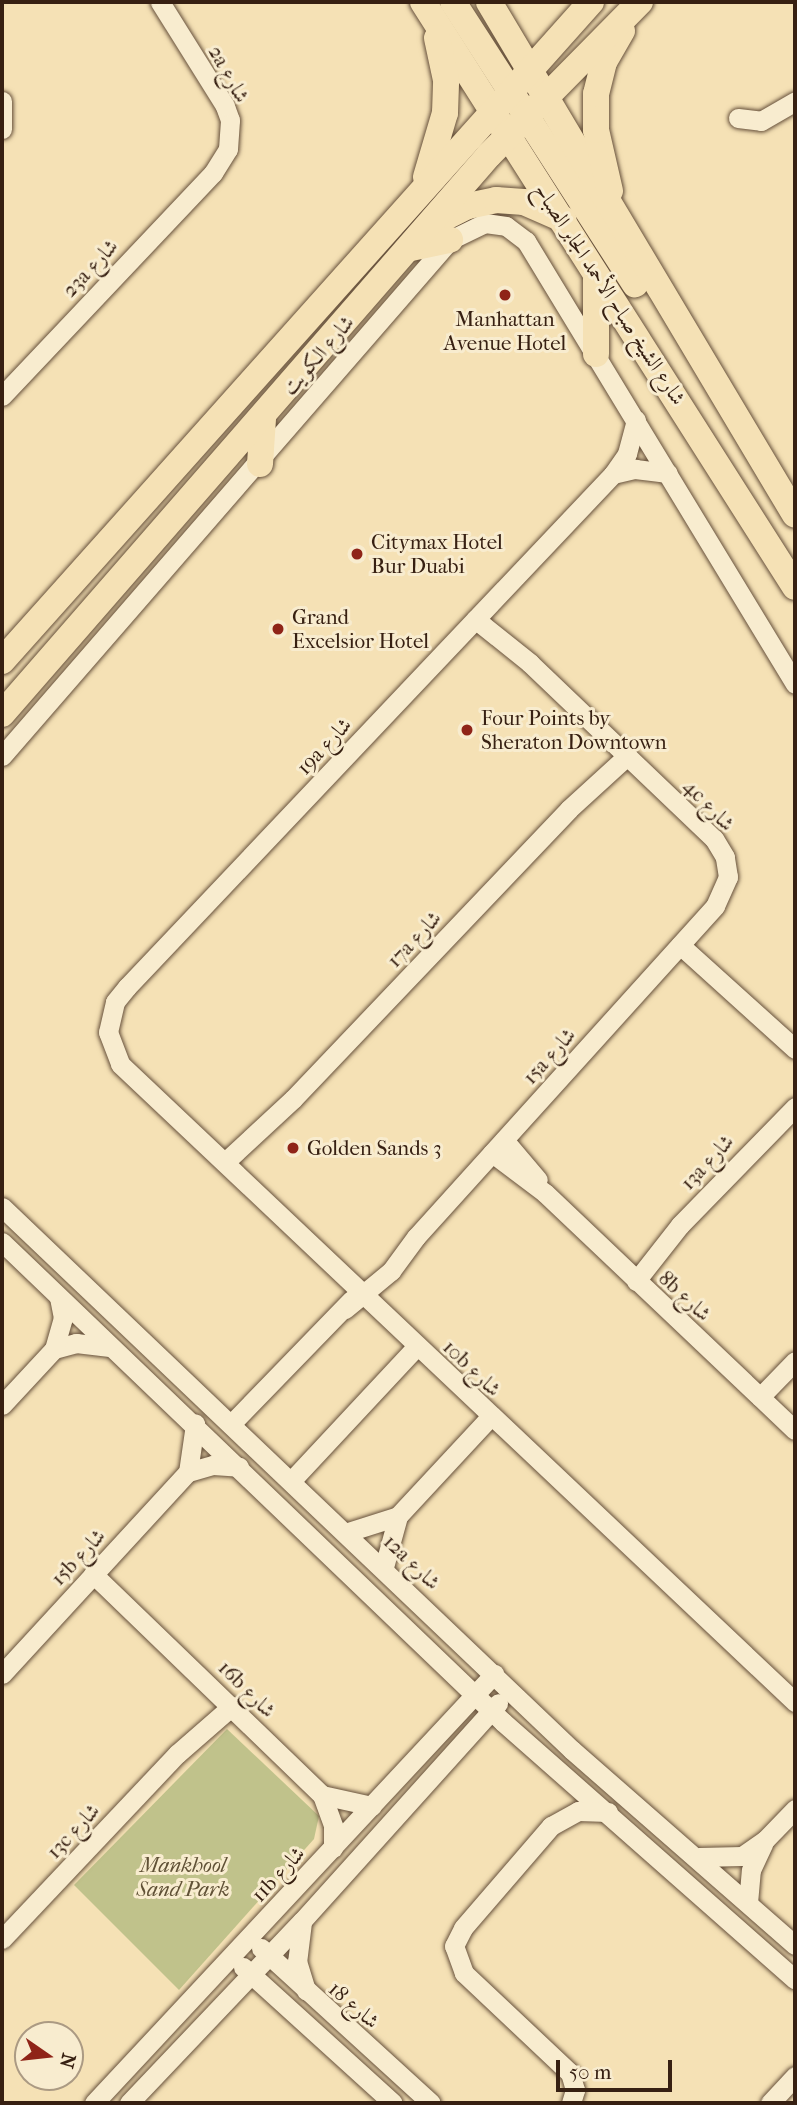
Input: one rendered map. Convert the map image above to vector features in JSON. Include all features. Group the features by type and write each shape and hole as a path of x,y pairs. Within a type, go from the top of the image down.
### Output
{"main road":[{"name":"شارع الشيخ صباح الأحمد الجابر الصباح","path":"489,2 795,516"},
{"name":"شارع الكويت","path":"2,714 411,248 440,232 507,136 530,74 591,2"},
{"name":"شارع الكويت","path":"2,661 493,114 545,96 641,2"},
{"path":"617,220 596,130 596,94 612,47 641,2"},
{"name":"شارع الشيخ صباح الأحمد الجابر الصباح","path":"435,5 493,114 563,219 795,587"},
{"path":"435,5 519,104 639,290 685,335"},
{"path":"418,198 437,151 445,104 444,64 435,5"},
{"path":"440,232 468,206 496,200 524,202 563,219"},
{"path":"596,275 596,354"},
{"path":"260,464 263,419"},
{"path":"2,694 31,658 32,645 26,633"}],"street":[{"name":"2a شارع","path":"160,2 230,120 228,149 213,173"},
{"path":"2,101 2,129"},
{"path":"738,118 761,121 795,101"},
{"name":"23a شارع","path":"2,396 213,173"},
{"path":"2,756 260,464 440,232 485,223 517,232 636,419 795,684"},
{"name":"19a شارع","path":"120,1064 108,1032 111,1012 120,994 613,474 627,454 636,419"},
{"path":"613,474 646,468 668,473"},
{"name":"4c شارع","path":"480,614 721,847 728,877 715,906"},
{"name":"17a شارع","path":"230,1166 569,809 583,786 622,752"},
{"name":"15a شارع","path":"231,1423 416,1237 715,906"},
{"path":"684,941 795,1049"},
{"name":"10b شارع","path":"120,1064 795,1702"},
{"name":"13a شارع","path":"631,1276 767,1131 795,1094"},
{"name":"13a شارع","path":"767,1131 795,1107"},
{"name":"8b شارع","path":"498,1146 795,1430"},
{"name":"12a شارع","path":"2,1207 348,1532 572,1750 699,1857 795,1945"},
{"path":"2,1242 521,1739 608,1812 795,1979"},
{"path":"2,1405 54,1349 63,1318 59,1297"},
{"path":"54,1349 76,1343 110,1347"},
{"path":"292,1480 417,1346"},
{"path":"764,1401 795,1361"},
{"path":"764,1401 795,1374"},
{"path":"348,1532 398,1516 494,1420"},
{"path":"195,1424 188,1472 213,1465 239,1467"},
{"name":"15b شارع","path":"2,1674 188,1472"},
{"path":"384,1567 398,1516"},
{"name":"16b شارع","path":"97,1570 322,1795 333,1826 334,1848"},
{"path":"451,1672 455,1698 452,1719"},
{"name":"11b شارع","path":"94,2103 494,1674"},
{"path":"129,2103 302,1922 510,1690"},
{"name":"13c شارع","path":"2,1939 227,1701"},
{"path":"460,1744 489,1735 521,1739"},
{"path":"322,1795 372,1806"},
{"path":"699,1857 742,1856 765,1840 795,1809"},
{"path":"571,2103 575,2090 570,2073 464,1973 454,1946 463,1928 551,1826 578,1811 608,1812"},
{"path":"748,1903 751,1870 765,1840"},
{"path":"302,1922 297,1961 308,1995"},
{"name":"شارع 18","path":"250,1938 308,1995 431,2103"},
{"path":"232,1956 372,2094 393,2103"},
{"path":"224,2002 256,1998 281,2004"},
{"path":"770,2103 795,2076"}],"green space":[{"name":"Mankhool Sand Park","path":"227,1729 319,1816 314,1839 179,1990 74,1885"}],"place":[{"name":"Manhattan Avenue Hotel","path":"505,295"},
{"name":"Citymax Hotel Bur Duabi","path":"357,554"},
{"name":"Grand Excelsior Hotel","path":"278,629"},
{"name":"Four Points by Sheraton Downtown","path":"467,730"},
{"name":"Golden Sands 3","path":"293,1148"}]}
